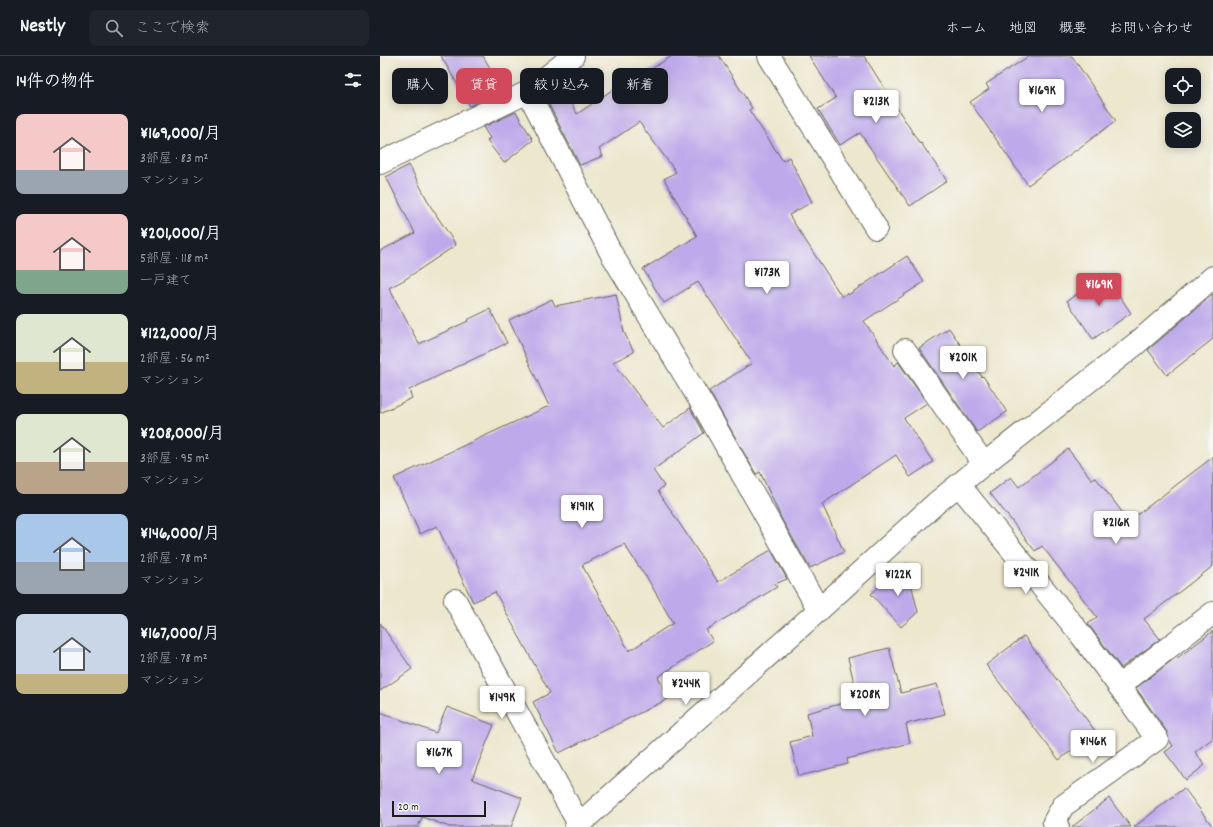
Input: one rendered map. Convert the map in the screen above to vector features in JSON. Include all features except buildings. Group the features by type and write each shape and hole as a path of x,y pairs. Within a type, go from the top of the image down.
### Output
{"street":[{"path":"558,68 573,56"},
{"path":"769,56 876,228"},
{"path":"380,163 520,96"},
{"path":"534,104 610,252 707,412 819,610"},
{"path":"455,600 577,825 819,610 936,503 1137,343 1213,277"},
{"path":"905,350 984,464"},
{"path":"959,485 1078,632 1157,739 1063,806 1054,822 1058,827"},
{"path":"1119,686 1213,613"}]}
